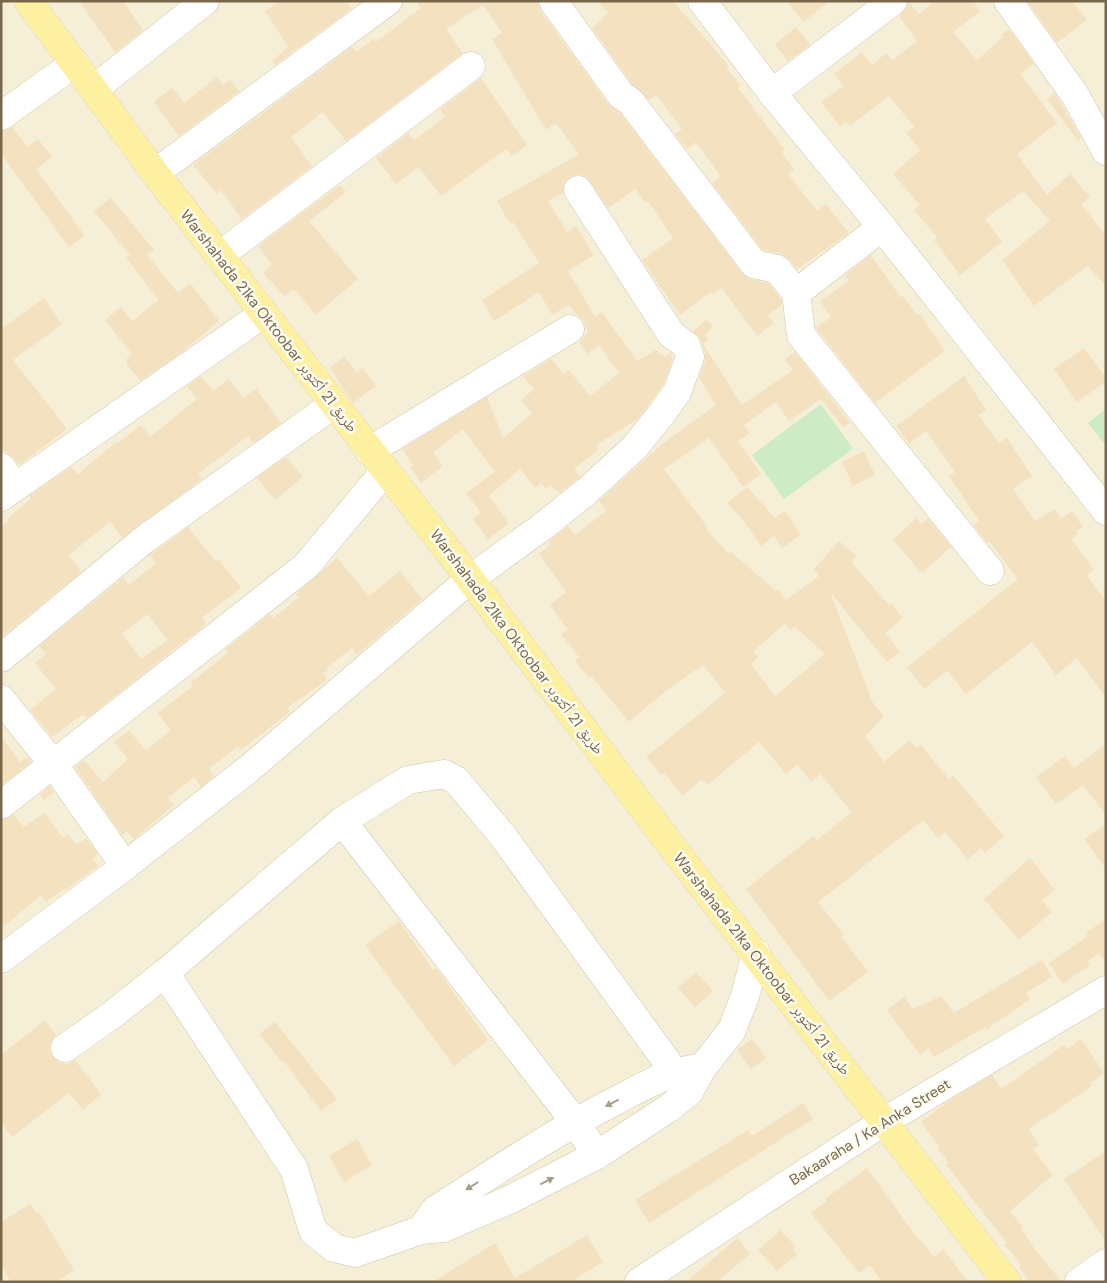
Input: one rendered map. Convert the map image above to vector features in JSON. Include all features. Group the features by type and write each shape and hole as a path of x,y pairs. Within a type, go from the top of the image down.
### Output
{"main road":[{"name":"Warshahada 21ka Oktoobar طريق 21 أكتوبر","path":"37,5 74,63 155,173 470,579 1007,1282"}],"street":[{"path":"94,89 205,1"},
{"path":"155,173 388,1"},
{"path":"553,1 621,95 631,102 754,264 777,269 796,293 801,335 990,571"},
{"path":"702,1 772,93 882,227 1106,511"},
{"path":"772,93 893,1"},
{"path":"1008,1 1075,95 1106,151"},
{"path":"1,116 74,63"},
{"path":"219,256 471,66"},
{"path":"1,959 125,866 251,767 470,579 542,527 635,448 677,392 690,357 686,345 672,334 578,190"},
{"path":"796,293 882,227"},
{"path":"6,483 263,314"},
{"path":"1,806 306,566 377,461 570,329"},
{"path":"1,658 146,539 334,404"},
{"path":"1,699 54,765 125,866"},
{"path":"65,1048 112,1015 165,973 342,820 408,780 444,774 456,780 502,835 681,1082"},
{"path":"342,820 575,1122 597,1155"},
{"path":"165,973 294,1169 313,1231 334,1248 355,1253 421,1230 444,1228 511,1199 597,1155 681,1082 703,1067 732,1030 745,996 756,953"},
{"name":"Bakaaraha / Ka Anka Street","path":"639,1282 883,1122 1106,990"},
{"path":"421,1230 435,1210 575,1122 681,1082"},
{"path":"495,1172 511,1199"},
{"path":"1079,1282 1106,1263"}],"shaded area":[{"path":"1,1 1106,1 1106,1282 1,1282"}],"green space":[{"path":"821,404 853,449 784,499 752,455"},
{"path":"1106,409 1106,446 1088,423"}],"building":[{"path":"79,1 123,1 143,30 115,52"},
{"path":"280,1 347,1 351,9 275,65 272,61 288,47 265,11"},
{"path":"416,1 538,1 540,10 608,104 620,113 742,273 751,279 768,283 781,299 782,305 768,315 774,323 757,336 722,288 713,294 711,292 680,315 642,260 673,238 648,201 645,203 636,189 608,208 586,176 578,174 569,177 564,183 563,193 548,201 567,232 576,226 594,255 568,271 595,317 602,312 637,361 656,350 665,357 670,353 673,357 663,385 638,419 596,445 599,449 574,469 580,477 559,493 551,485 546,489 541,483 535,488 520,469 489,496 509,524 488,539 473,519 481,513 466,493 495,472 463,429 433,452 443,466 421,483 410,467 413,465 402,449 487,397 503,438 532,413 521,400 534,389 523,376 551,359 564,374 569,370 590,396 619,373 599,345 587,354 579,342 588,332 583,321 569,305 552,315 539,292 494,321 482,300 539,263 513,222 510,224 497,201 579,154 556,123 546,130 492,39 502,33 483,5 446,29 463,53 346,141 323,112 291,137 312,166 242,219 221,190 217,194 193,165 352,47 356,52 374,39 376,42 421,8"},
{"path":"598,1 673,1 728,65 726,67 741,86 738,88 785,150 782,152 794,170 788,174 817,211 826,204 849,233 797,269 789,259 781,254 763,250 712,183 721,177 696,142 687,149 675,134 682,129 672,115 656,95 649,100 632,84 592,28 608,13"},
{"path":"787,1 830,1 803,22"},
{"path":"908,1 919,14 934,1 973,1 980,11 953,32 977,60 1003,37 1001,35 1009,29 1034,64 1020,74 1057,123 1017,154 1047,195 1070,174 1090,197 1081,204 1106,236 1106,286 1088,266 1034,306 1002,260 1050,221 1023,191 985,219 1002,242 960,275 934,240 937,237 914,210 920,205 893,174 920,150 906,133 914,127 889,96 850,126 846,122 840,127 821,102 843,86 834,74 862,52 872,65 886,53 892,61 917,41 899,16 907,7"},
{"path":"1027,1 1072,1 1087,20 1057,43"},
{"path":"796,27 810,45 788,61 775,44"},
{"path":"217,77 223,85 230,80 239,91 179,136 154,102 172,88 184,103"},
{"path":"481,78 527,145 512,156 506,149 441,196 419,167 396,184 376,158 408,133 414,140 445,117 440,109"},
{"path":"1055,93 1081,138 1078,141 1047,99"},
{"path":"12,127 27,147 38,139 52,157 36,169 85,236 69,247 1,154 1,131"},
{"path":"340,185 346,192 309,221 358,279 316,315 294,289 285,296 263,273 272,264 258,246"},
{"path":"111,198 154,250 147,255 178,293 190,283 219,321 182,352 140,381 127,364 127,358 132,354 105,320 121,307 132,321 159,300 126,258 130,255 94,211"},
{"path":"871,255 901,298 903,296 917,315 920,314 945,351 875,403 816,328 831,317 820,301 849,281 845,275"},
{"path":"44,298 62,324 13,360 67,429 19,465 13,457 1,449 1,329"},
{"path":"706,320 713,326 705,336 708,340 703,344 742,405 793,370 785,359 795,352 850,423 843,427 821,399 789,421 776,402 744,425 750,433 738,441 761,474 743,487 709,438 664,469 708,528 706,530 729,554 731,552 776,591 778,589 786,600 819,576 814,569 839,541 856,556 851,562 903,618 885,633 900,652 887,662 830,592 873,703 884,716 865,737 884,762 909,740 916,748 921,745 949,779 953,775 1004,836 985,853 981,848 968,859 945,832 938,838 923,820 818,902 844,935 841,937 868,972 829,1001 746,889 813,836 817,840 852,812 820,774 811,782 797,764 786,774 759,742 707,785 702,779 683,796 664,773 661,775 646,757 725,693 703,665 668,689 629,722 591,676 589,678 575,661 579,657 561,634 568,630 550,605 566,592 539,554 551,544 549,541 568,526 575,535 606,511 599,501 661,445 716,405 699,378 705,362 705,353 701,340 693,331","holes":["785,624 790,630 795,627 825,654 775,696 751,664 758,657 753,651"]},
{"path":"1084,348 1106,378 1106,381 1077,402 1054,369"},
{"path":"344,356 357,373 363,368 376,386 353,403 330,368"},
{"path":"201,376 213,391 229,379 243,398 256,389 281,423 253,443 248,436 198,474 202,479 122,538 110,522 69,555 81,572 1,638 1,527 9,521 7,519 31,499 29,496 71,467 78,474 116,442 117,444 141,425 150,437 197,399 187,386"},
{"path":"964,376 986,410 978,415 999,443 1007,438 1032,476 1013,489 1035,521 1055,509 1061,519 1072,511 1083,527 1076,531 1078,534 1071,539 1094,570 1087,575 1106,602 1106,698 1077,658 1056,675 1032,642 966,694 947,671 924,689 907,667 1018,579 989,541 987,542 973,525 979,521 949,476 955,472 926,431 909,444 896,426"},
{"path":"864,451 875,475 853,486 842,462"},
{"path":"286,457 303,477 275,500 257,478"},
{"path":"747,487 775,518 785,511 801,535 782,548 774,536 761,546 744,521 727,503"},
{"path":"916,518 921,524 928,518 951,547 922,573 893,540"},
{"path":"188,527 216,562 219,560 241,588 202,618 206,624 87,718 83,714 52,737 30,710 56,689 35,663 46,654 39,646 123,578 129,585 156,563 150,555","holes":["147,614 168,640 141,659 122,634"]},
{"path":"337,558 369,596 400,571 422,599 357,655 352,648 326,668 328,670 323,674 327,680 287,708 290,712 241,750 237,747 209,769 214,776 201,787 194,777 168,798 174,805 134,839 127,831 122,835 75,767 84,760 103,782 128,759 114,742 129,730 146,751 170,730 158,713 193,686 190,683 228,653 225,649 270,614 273,618 299,597 296,594"},
{"path":"1,736 20,762 28,757 31,762 1,785"},
{"path":"1106,744 1106,815 1083,785 1056,804 1036,777 1065,756 1074,768"},
{"path":"50,786 54,793 44,800 40,795"},
{"path":"44,813 63,838 68,834 76,845 86,838 98,854 92,859 98,866 66,890 65,888 46,902 41,895 1,929 1,820 14,815 24,827"},
{"path":"1106,824 1106,869 1084,839"},
{"path":"1030,858 1055,890 1042,900 1052,912 1019,940 984,899"},
{"path":"1106,919 1106,962 1099,953 1088,961 1090,965 1063,984 1049,963 1088,936 1086,933"},
{"path":"399,921 433,970 436,968 488,1040 454,1066 365,945"},
{"path":"1042,960 1052,977 1026,993 1030,999 987,1029 985,1027 934,1057 929,1048 920,1055 887,1010 904,997 913,1009 941,996 954,1013"},
{"path":"696,972 713,991 695,1007 678,988"},
{"path":"45,1020 56,1035 51,1041 49,1049 53,1057 58,1062 66,1064 75,1060 101,1094 83,1110 69,1093 12,1137 1,1123 1,1055"},
{"path":"275,1022 337,1099 321,1111 284,1061 282,1062 259,1034"},
{"path":"752,1039 766,1058 751,1069 737,1050"},
{"path":"1081,1039 1104,1073 1090,1083 1092,1086 1029,1129 1039,1145 1033,1149 1053,1175 1010,1211 1023,1227 1021,1228 1034,1248 1062,1282 1030,1282 1019,1267 1021,1265 1005,1245 1007,1243 946,1165 949,1163 921,1122 947,1102 992,1075 1001,1089 1064,1045 1067,1049"},
{"path":"803,1103 813,1119 649,1223 635,1200 748,1130 752,1136"},
{"path":"357,1139 372,1165 344,1182 329,1156"},
{"path":"1106,1151 1106,1242 1064,1179"},
{"path":"867,1168 918,1239 934,1257 943,1249 968,1282 882,1282 870,1265 859,1273 811,1213 827,1201 825,1199"},
{"path":"30,1204 37,1214 39,1212 74,1270 56,1282 11,1282 1,1266 1,1222"},
{"path":"781,1230 796,1247 793,1249 797,1254 777,1271 758,1250"},
{"path":"587,1235 603,1262 570,1282 433,1282 495,1243 515,1278"},
{"path":"737,1238 750,1254 717,1282 686,1282"}]}
